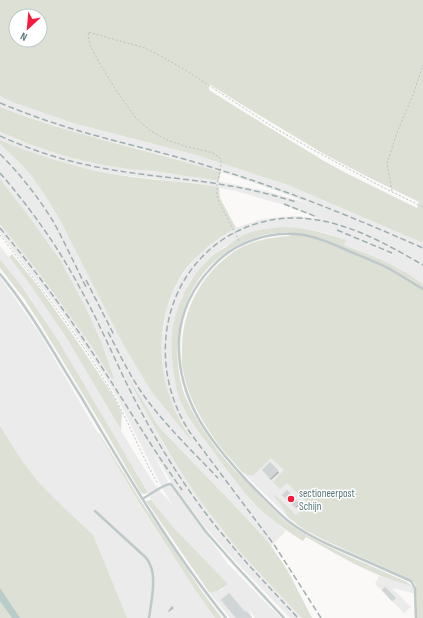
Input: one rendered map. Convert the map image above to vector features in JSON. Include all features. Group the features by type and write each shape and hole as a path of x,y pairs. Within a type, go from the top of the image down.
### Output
{"lane":[{"path":"416,618 414,588 411,582 326,544 298,529 256,490 230,463 206,430 191,403 182,377 179,352 180,326 183,316 193,292 206,273 224,255 249,241 260,238 289,234 317,238 386,268 423,289"},
{"path":"0,274 41,331 142,499 205,592 226,618"},
{"path":"142,499 160,488 171,484 206,532 284,618"},
{"path":"95,511 147,559 152,569 153,586 149,618"}],"path":[{"path":"242,245 218,200 217,184 221,166 220,158 213,153 167,140 151,131 140,122 116,90 100,64 90,45 88,32 145,48 159,54 273,127 348,169 423,207"},
{"path":"392,192 387,163 398,130 414,95 423,65"},
{"path":"0,235 34,278 94,363 123,412 160,488"}],"shaded area":[{"path":"0,0 423,0 423,243 288,185 196,155 73,123 12,102 0,96","holes":["209,84 324,154 419,202 417,208 324,161 209,90"]},
{"path":"0,96 12,102 73,123 196,155 288,185 423,243 423,284 407,273 382,260 344,245 345,240 330,234 285,227 259,230 247,234 222,248 212,256 197,273 182,297 174,322 172,349 174,378 183,407 193,425 252,502 286,531 271,546 159,427 128,379 164,445 200,499 242,554 302,618 290,618 235,561 205,527 187,503 170,480 152,450 167,480 228,564 281,618 255,618 249,609 252,618 230,618 209,592 220,591 228,584 174,528 151,500 58,340 22,287 0,259 0,246 49,311 132,449 155,485 174,507 164,491 106,378 60,310 0,233 0,224 39,273 90,344 112,379 114,378 101,341 86,308 61,261 0,179 0,144 31,175 46,197 60,220 124,346 151,391 190,438 191,437 180,420 169,396 162,356 162,338 167,308 177,283 198,255 210,244 236,228 263,219 279,217 298,216 317,218 284,205 236,191 200,184 112,174 60,163 0,140 0,132 18,140 80,159 116,167 208,179 266,191 310,204 237,177 173,158 85,135 0,107"},
{"path":"0,107 54,126 221,172 219,181 101,164 71,158 42,149 0,132"},
{"path":"0,140 27,151 83,168 125,176 219,187 220,198 236,228 210,245 188,266 171,295 163,329 162,347 165,381 174,408 191,438 190,439 151,391 124,346 60,220 46,197 31,175 0,144"},
{"path":"0,179 61,261 86,308 101,341 114,378 112,379 90,344 39,273 0,224"},
{"path":"285,227 316,231 346,240 344,245 382,260 407,273 423,284 423,618 417,618 416,586 412,580 326,541 303,529 288,517 274,496 275,495 296,515 308,503 287,483 280,489 273,482 284,470 271,458 253,476 242,472 211,434 190,396 182,365 183,334 186,319 198,291 206,278 216,267 240,248 264,239 290,236 287,232 263,235 237,245 217,259 200,277 188,299 179,328 177,348 178,369 183,391 197,420 223,457 284,520 316,540 407,582 412,586 371,572 306,537 303,541 271,519 250,499 225,467 194,425 185,411 179,397 172,364 172,331 179,304 188,287 204,263 233,241 251,232"},
{"path":"12,254 38,286 73,335 114,397 122,413 121,430 66,337 29,283 9,257"},
{"path":"0,259 22,287 58,340 148,493 141,493 41,325 25,300 0,268"},
{"path":"0,277 40,334 141,507 215,618 97,618 0,441"},
{"path":"125,373 159,427 271,546 288,571 312,618 302,618 242,554 199,499 169,453"},
{"path":"0,426 22,461 39,483 93,535 127,618 0,618"},
{"path":"98,433 141,501 203,593 222,618 215,618 196,591 139,503"},
{"path":"257,449 269,449 311,504 303,529 288,517 242,472 228,456"},
{"path":"151,500 174,528 228,584 217,591 209,592 146,501"},
{"path":"379,576 412,586 423,587 423,594 392,588 411,607 404,613 375,584"},
{"path":"0,588 20,618 12,618 0,601"}],"building":[{"path":"270,462 278,470 270,478 262,470"},
{"name":"sectioneerpost Schijn","path":"287,490 299,503 295,507 282,495"},
{"path":"385,587 396,598 392,601 382,590"},
{"path":"229,593 252,618 236,618 221,600"}],"railway":[{"path":"0,103 41,119 73,129 246,178 348,216 423,248"},
{"path":"0,136 20,145 62,159 83,164 126,172 223,185 260,192 296,202"},
{"path":"0,154 22,178 53,221 86,287"},
{"path":"0,173 23,201 54,244 72,274 153,433 183,482 205,513 237,552 298,618"},
{"path":"284,204 317,217"},
{"path":"321,618 275,546 191,434 178,410 169,384 165,357 167,330 173,304 184,280 201,258 222,240 247,227 274,219 311,219 345,227 377,240 423,265"},
{"path":"0,228 44,283 74,325 182,490"},
{"path":"337,230 392,253"},
{"path":"86,280 114,335"},
{"path":"108,332 142,393 178,437 218,478"}],"place":[{"name":"sectioneerpost Schijn","path":"291,499"}]}
